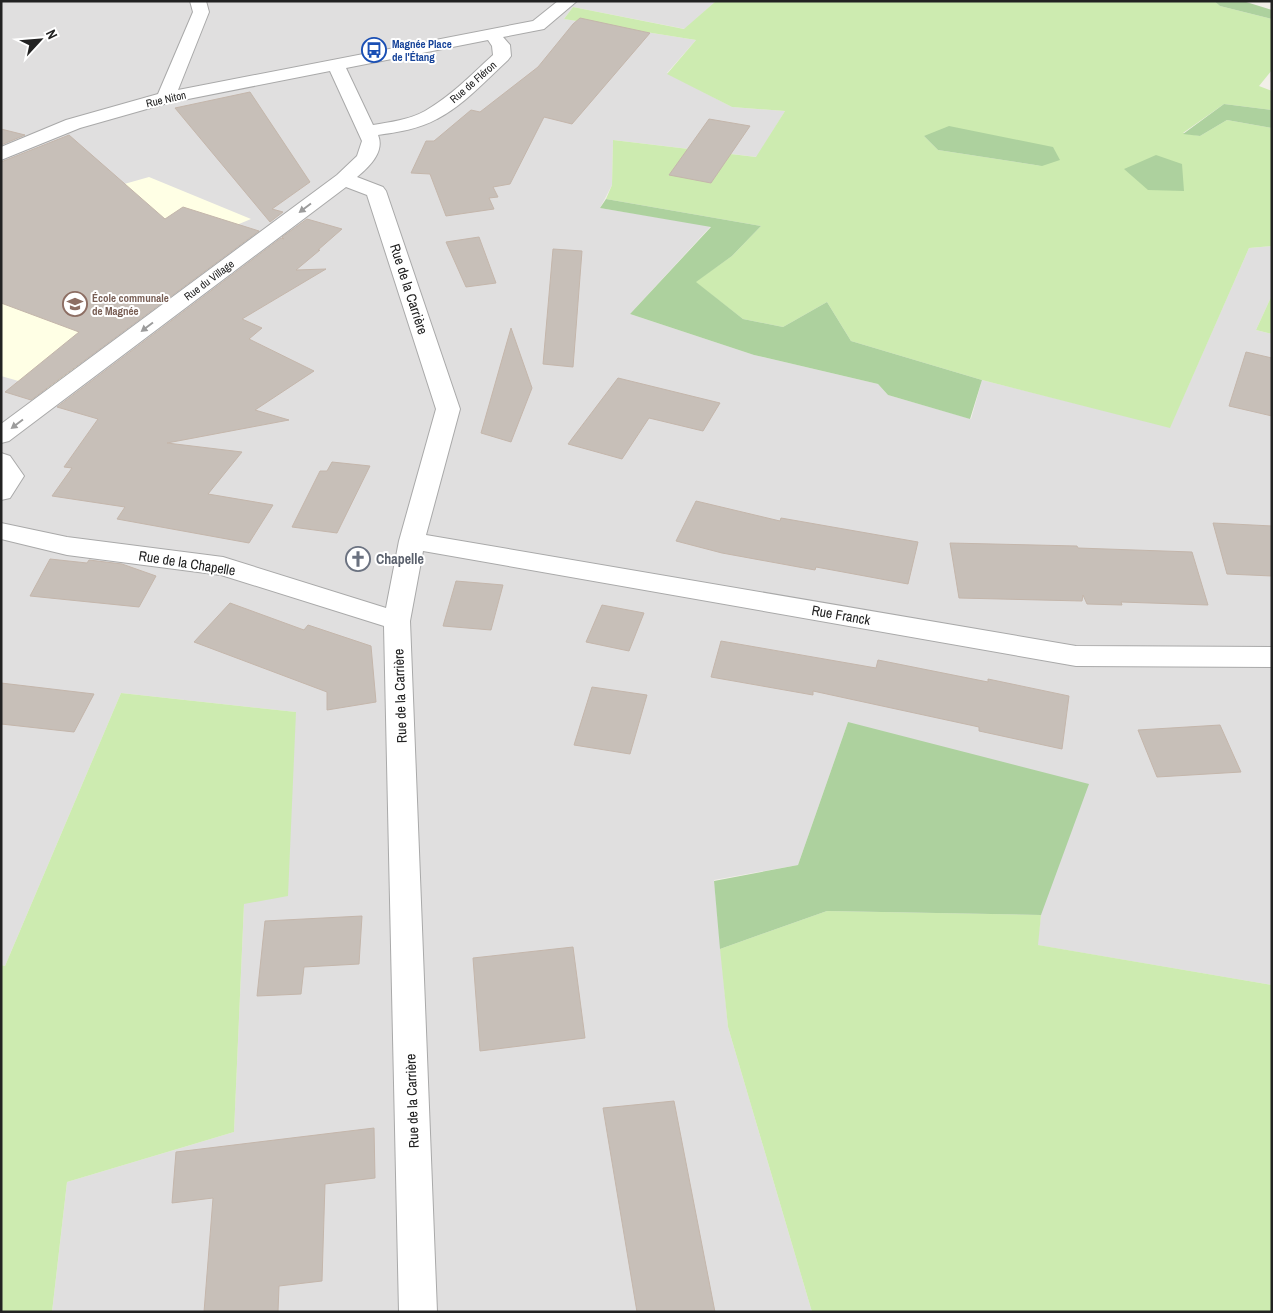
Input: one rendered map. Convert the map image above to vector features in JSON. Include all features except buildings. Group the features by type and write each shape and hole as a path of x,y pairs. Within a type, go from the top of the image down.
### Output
{"street":[{"path":"166,98 201,12 198,1"},
{"path":"492,34 538,25 569,1"},
{"name":"Rue Niton","path":"1,154 73,124 166,98 492,34"},
{"name":"Rue de Fléron","path":"367,132 420,120 458,96 502,56 501,45 492,34"},
{"path":"336,65 371,141 371,150 367,158 344,179"},
{"name":"Rue du Village","path":"1,436 344,179"},
{"name":"Rue de la Carrière","path":"344,179 376,191 448,409 412,541 397,621 418,1312"},
{"path":"1,461 12,476 1,492"},
{"name":"Rue de la Chapelle","path":"1,531 67,546 223,566 397,621"},
{"name":"Rue Franck","path":"412,541 1076,656 1272,657"}],"shaded area":[{"path":"1,1 716,1 685,29 573,7 564,19 696,40 667,73 732,107 785,111 757,157 613,140 612,185 600,208 711,226 630,314 754,355 878,384 888,395 971,419 982,380 1170,427 1249,248 1272,246 1272,295 1256,330 1272,334 1272,985 1037,945 1041,915 848,722 798,865 714,880 728,1027 812,1312 52,1312 67,1182 234,1132 244,904 296,712 121,693 5,966 1,965"},
{"name":"École communale de Magnée","path":"149,177 251,219 239,224 50,390 1,376 1,232 36,209"}],"green space":[{"path":"716,1 1214,1 1220,6 1272,19 1272,70 1259,86 1272,91 1272,110 1224,104 1183,133 1200,136 1227,120 1272,128 1272,246 1249,248 1170,428 982,380 851,341 827,302 783,327 743,319 695,282 732,256 761,226 606,199 612,185 613,140 756,157 785,111 732,107 667,74 696,40 564,19 573,7 684,29","holes":["924,136 1042,166 938,150"]},
{"path":"1214,1 1243,1 1272,10 1272,19 1220,6"},
{"path":"1224,104 1272,110 1272,128 1227,120 1200,136 1183,134"},
{"path":"949,126 1053,147 1060,160 1042,166 938,150 924,136"},
{"path":"1156,155 1182,164 1184,191 1148,190 1124,169"},
{"path":"606,199 761,226 732,256 696,282 743,319 783,327 827,302 851,341 982,380 970,419 888,395 878,384 754,355 630,314 711,227 600,208"},
{"path":"1272,295 1272,334 1256,330"},
{"path":"121,693 296,712 288,896 244,904 234,1132 67,1182 52,1312 1,1312 1,965 5,966"},
{"path":"848,722 1089,784 1041,915 827,911 720,949 714,881 798,865"},
{"path":"827,911 1041,915 1038,945 1272,985 1272,1312 812,1312 728,1027 720,949"}],"place":[{"name":"Magnée Place de l'Étang","path":"374,50"},
{"name":"École communale de Magnée","path":"75,304"},
{"name":"Chapelle","path":"358,559"}]}
